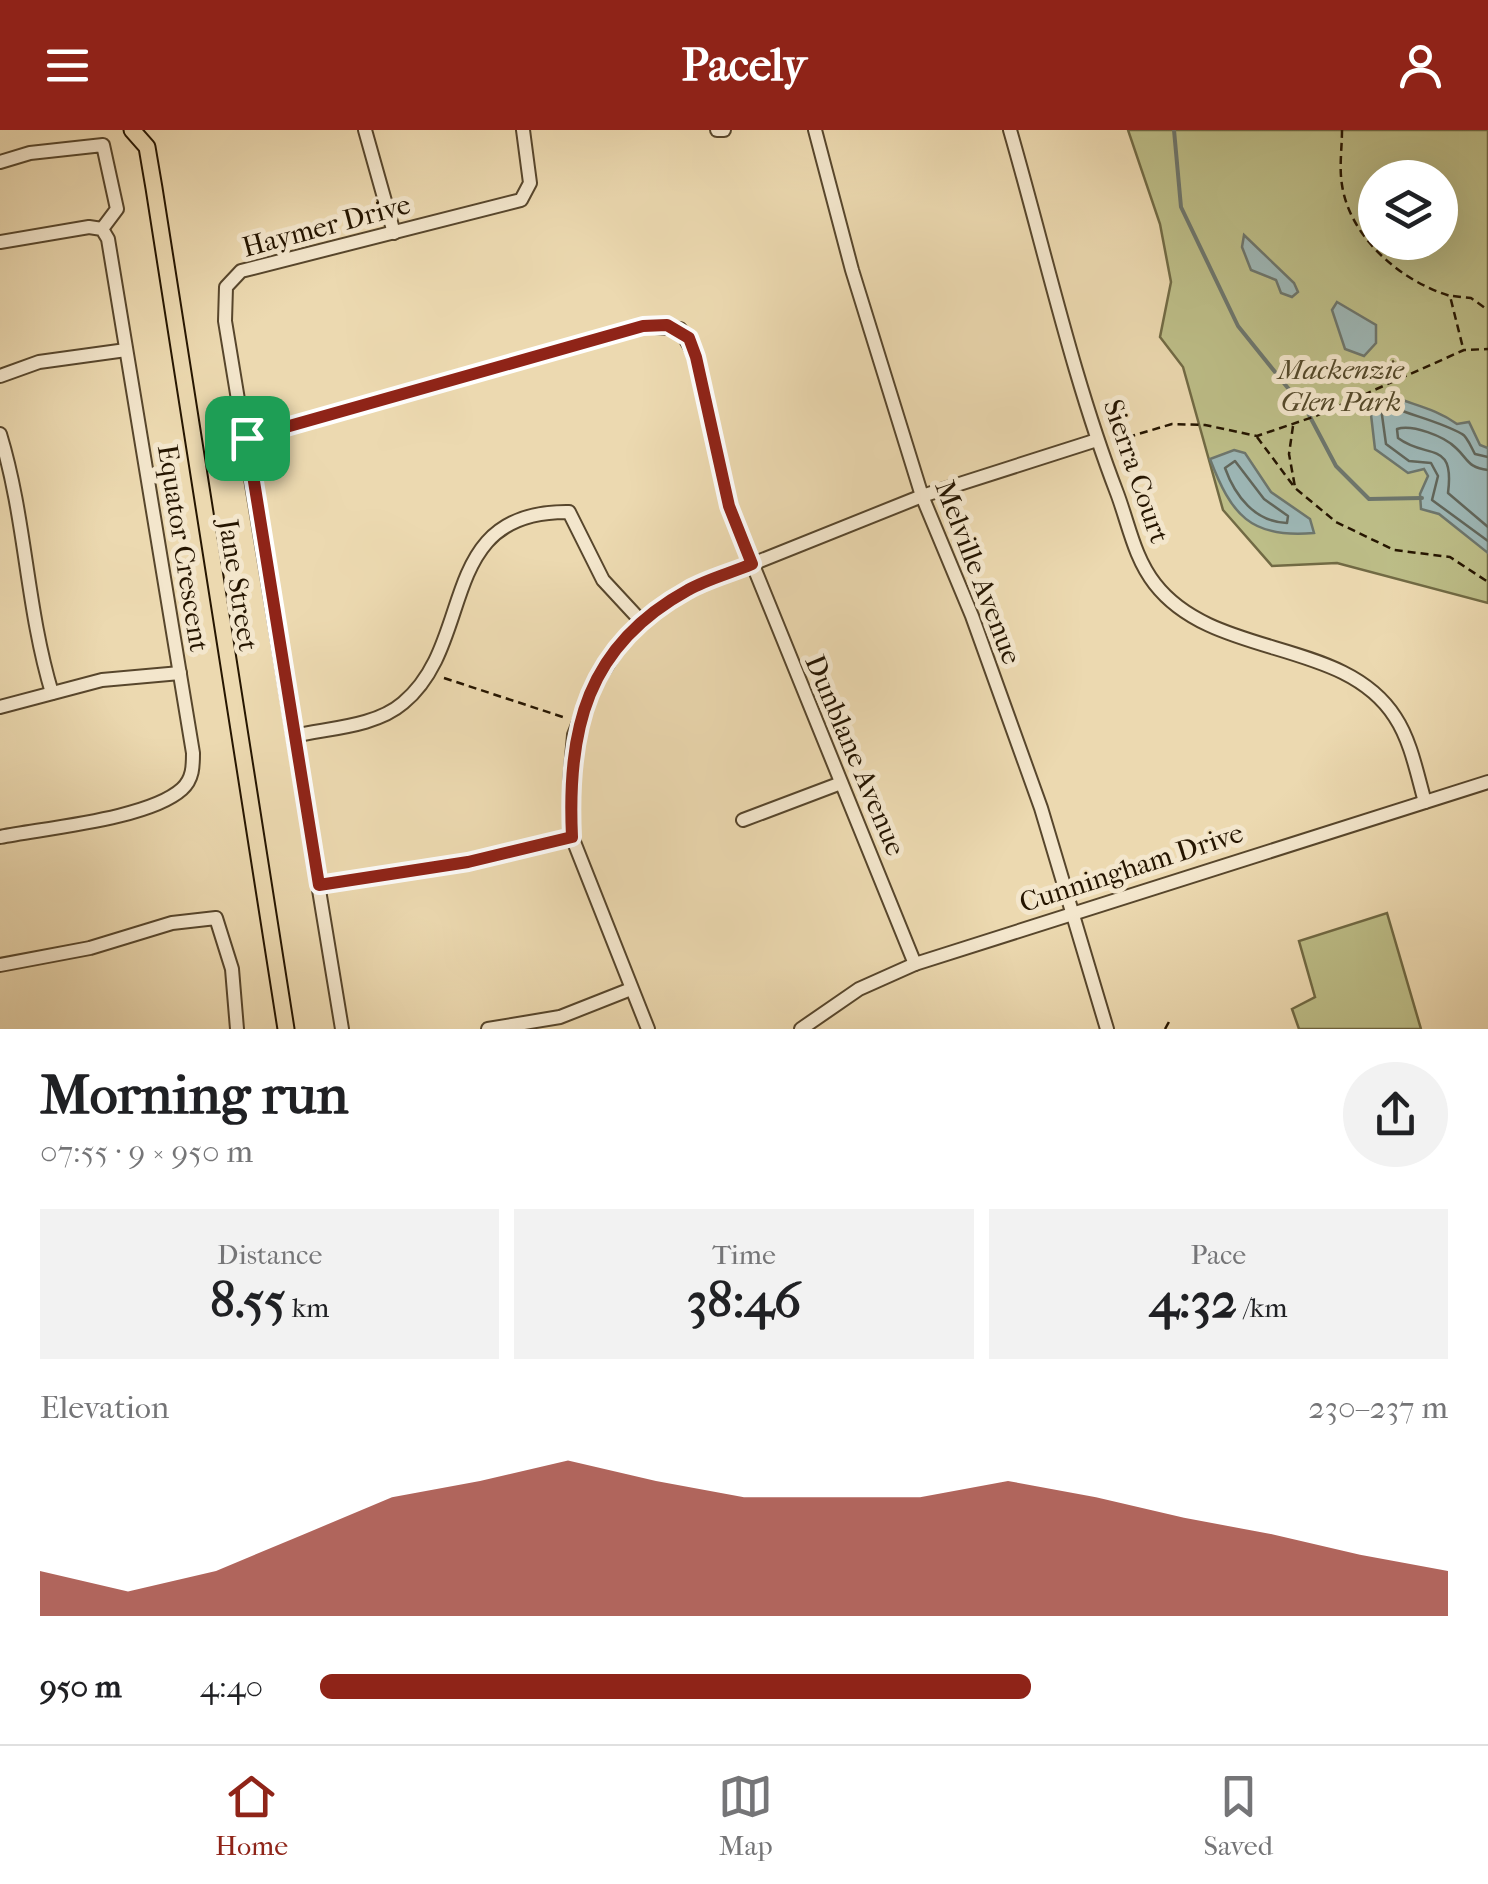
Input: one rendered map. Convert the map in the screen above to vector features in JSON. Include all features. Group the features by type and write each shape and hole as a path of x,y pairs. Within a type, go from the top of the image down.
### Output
{"main road":[{"path":"132,130 146,147 156,130"},
{"name":"Jane Street","path":"146,147 286,1029"}],"street":[{"path":"365,130 394,232"},
{"name":"Haymer Drive","path":"342,1029 224,300 232,278 241,271 520,200 530,183 523,130"},
{"name":"Melville Avenue","path":"815,130 852,270 922,496 972,616 1072,911 1106,1029"},
{"name":"Sierra Court","path":"1010,130 1097,440 1140,562 1156,586 1182,610 1213,630 1312,661 1366,686 1395,716 1425,802"},
{"path":"0,162 30,153 104,145 117,209 102,229 62,228 0,242"},
{"name":"Equator Crescent","path":"0,837 159,802 182,790 191,777 194,752 113,263 102,229"},
{"name":"Dunblane Avenue","path":"247,438 643,326 667,325 689,338 729,506 916,964"},
{"path":"0,376 39,362 126,350"},
{"path":"0,434 18,492 32,622 52,692"},
{"path":"648,1029 572,837 570,782 582,709 616,650 641,621 690,588 922,496 1097,440"},
{"path":"294,736 380,717 402,704 436,664 468,566 479,550 508,526 532,516 569,512 603,580 641,621"},
{"path":"0,706 102,680 180,672"},
{"name":"Cunningham Drive","path":"802,1029 859,989 916,964 1072,911 1488,782"},
{"path":"744,820 841,783"},
{"path":"319,885 468,862 572,837"},
{"path":"0,965 90,948 172,923 216,918 232,968 237,1029"},
{"path":"488,1029 560,1017 631,988"}],"path":[{"path":"1342,130 1342,184 1352,218 1372,246 1422,287 1470,298 1488,310"},
{"path":"1450,296 1464,350"},
{"path":"1115,441 1172,424 1205,425 1256,436 1316,416 1464,350 1488,348"},
{"path":"1294,424 1289,454 1295,488"},
{"path":"1256,436 1295,488 1336,522 1394,550 1450,557 1488,582"},
{"path":"444,678 566,718"},
{"path":"1166,1029 1170,1020"}],"green space":[{"name":"Mackenzie Glen Park","path":"1128,130 1488,130 1488,603 1337,563 1272,566 1223,510 1183,367 1160,337 1171,282 1160,224"},
{"path":"1387,913 1421,1029 1299,1029 1292,1009 1315,997 1299,941"}],"water":[{"path":"1244,235 1294,283 1298,292 1292,297 1281,293 1276,280 1251,270 1242,247"},
{"path":"1337,302 1376,325 1376,343 1364,356 1345,349 1332,310"},
{"path":"1387,394 1432,410 1457,424 1469,422 1480,445 1488,448 1488,553 1439,514 1421,509 1420,494 1428,476 1424,469 1408,473 1375,449 1370,406 1365,400"},
{"path":"1234,450 1245,453 1271,492 1310,519 1314,533 1274,532 1246,519 1235,508 1210,459"}],"waterway":[{"path":"1174,130 1181,207 1238,326 1308,413 1336,466 1369,499 1422,498"}],"route":[{"path":"643,326 680,328 689,338 696,357 729,506 752,564 690,588 641,621 616,650 582,709 574,735 570,782 572,837 516,847 468,862 319,885 247,438 643,326"}]}
